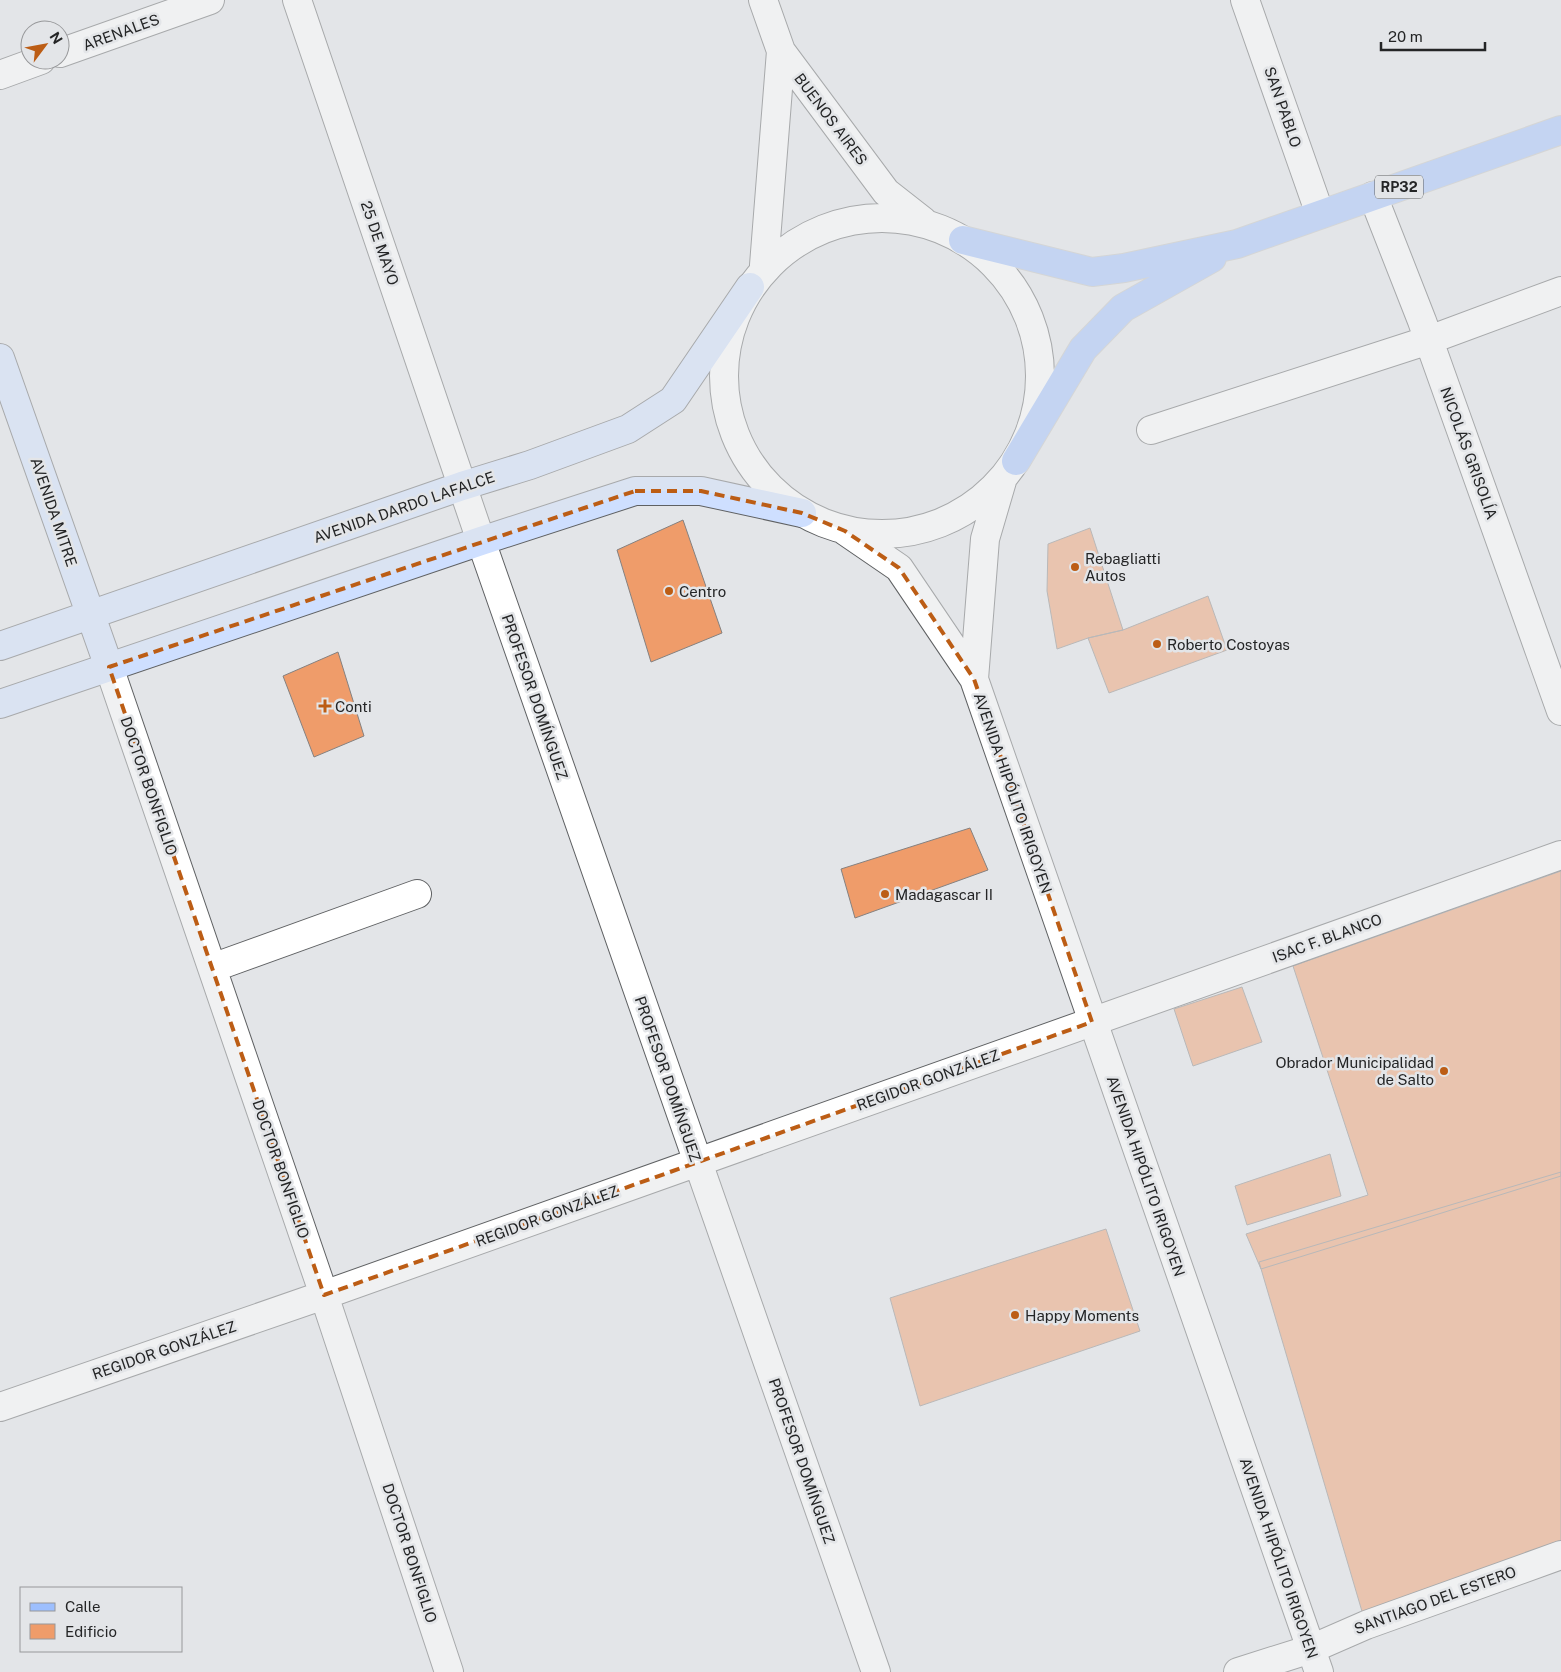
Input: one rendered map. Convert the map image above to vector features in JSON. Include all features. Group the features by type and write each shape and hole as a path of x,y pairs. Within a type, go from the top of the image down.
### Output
{"main road":[{"name":"RP32","path":"963,240 1092,272 1124,268 1237,244 1561,130"},
{"name":"RP32","path":"1009,471 1083,349 1123,308 1237,244"},
{"name":"AVENIDA DARDO LAFALCE","path":"0,646 462,486 530,465 628,429 673,400 750,287"},
{"name":"AVENIDA MITRE","path":"0,358 108,667"},
{"name":"RP32","path":"0,704 635,491 701,491 802,514"}],"street":[{"name":"ARENALES","path":"70,49 210,0"},
{"name":"25 DE MAYO","path":"297,0 462,486"},
{"name":"BUENOS AIRES","path":"763,0 781,51 886,192 923,221"},
{"name":"SAN PABLO","path":"1245,0 1320,214"},
{"path":"764,265 781,51"},
{"path":"0,75 20,68"},
{"name":"NICOLÁS GRISOLÍA","path":"1372,196 1429,340 1561,711"},
{"name":"RP32","path":"870,218 923,221 963,240 1003,274 1029,317 1040,366 1036,416 1009,471 969,509 930,528 888,535 845,531 802,514 762,479 735,436 724,386 728,336 750,287 764,265 824,228 870,218"},
{"path":"1151,430 1429,340 1561,291"},
{"name":"AVENIDA HIPÓLITO IRIGOYEN","path":"974,679 985,538 1009,471"},
{"name":"PROFESOR DOMÍNGUEZ","path":"462,486 876,1672"},
{"name":"AVENIDA HIPÓLITO IRIGOYEN","path":"845,531 900,568 974,679 1315,1660"},
{"name":"DOCTOR BONFIGLIO","path":"108,667 324,1295 449,1672"},
{"name":"ISAC F. BLANCO","path":"1092,1022 1561,855"},
{"path":"212,968 416,894"},
{"name":"REGIDOR GONZÁLEZ","path":"0,1407 324,1295 1092,1022"},
{"name":"SANTIAGO DEL ESTERO","path":"1238,1672 1315,1660 1366,1624 1561,1555"}],"highlighted area":[{"path":"635,491 701,491 802,513 845,531 899,568 974,679 1092,1022 324,1295 109,667"}],"building":[{"name":"Centro","path":"683,520 722,633 651,662 617,550"},
{"name":"Rebagliatti Autos","path":"1090,528 1123,630 1088,638 1057,649 1047,591 1048,544"},
{"name":"Roberto Costoyas","path":"1208,596 1227,650 1109,693 1088,638 1123,630"},
{"name":"Conti","path":"338,652 364,736 314,757 283,676"},
{"name":"Madagascar II","path":"970,828 988,870 855,918 841,869"},
{"name":"Obrador Municipalidad de Salto","path":"1561,871 1561,1176 1261,1269 1246,1234 1368,1195 1293,966"},
{"path":"1242,987 1262,1042 1193,1066 1174,1009"},
{"path":"1330,1154 1341,1196 1247,1225 1235,1186"},
{"path":"1561,1172 1561,1555 1366,1625 1259,1262"},
{"name":"Happy Moments","path":"1106,1229 1140,1331 920,1406 890,1298"}],"place":[{"name":"Rebagliatti Autos","path":"1075,567"},
{"name":"Centro","path":"669,591"},
{"name":"Roberto Costoyas","path":"1157,644"},
{"name":"Conti","path":"325,706"},
{"name":"Madagascar II","path":"885,894"},
{"name":"Obrador Municipalidad de Salto","path":"1444,1071"},
{"name":"Happy Moments","path":"1015,1315"}]}
